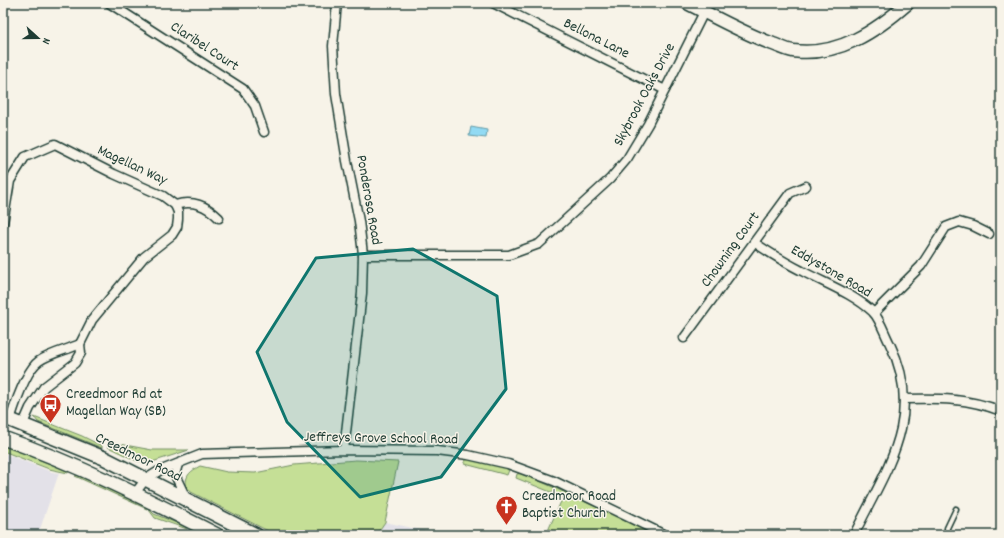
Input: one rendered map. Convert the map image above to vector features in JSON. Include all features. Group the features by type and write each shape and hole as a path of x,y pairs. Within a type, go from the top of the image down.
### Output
{"main road":[{"name":"Creedmoor Road","path":"6,418 104,458 256,535"},
{"path":"3,438 51,456 135,493 217,535"}],"street":[{"name":"Claribel Court","path":"109,3 243,89 255,106 264,132"},
{"name":"Ponderosa Road","path":"337,3 333,46 336,94 359,221 363,255 362,293 344,450"},
{"name":"Bellona Lane","path":"493,3 665,90"},
{"path":"687,3 759,39 792,51 823,51 851,42 866,34 908,3"},
{"name":"Skybrook Oaks Drive","path":"363,255 509,255 539,244 610,179 627,159 645,130 704,12"},
{"name":"Magellan Way","path":"3,223 10,181 24,157 55,144 114,174 164,196 175,205 178,212 177,227 172,235 144,257 92,320 80,344 81,353 75,363 44,387 30,408 23,424"},
{"name":"Chowning Court","path":"684,338 755,243 790,193 806,186"},
{"path":"175,205 193,203 207,208 220,218"},
{"path":"874,313 921,266 946,228 959,222 973,226 989,234"},
{"name":"Eddystone Road","path":"755,243 801,271 855,298 874,313 899,362 904,399 901,429 896,450 885,475 854,535"},
{"path":"6,418 25,381 37,362 80,344"},
{"path":"904,399 942,398 968,401 1001,412"},
{"name":"Jeffreys Grove School Road","path":"135,493 146,479 202,454 344,450 437,451 468,455 508,464 554,481 665,535"},
{"path":"178,464 175,475 187,501"}],"lane":[{"path":"947,535 947,528 956,510"}],"highlighted area":[{"path":"413,249 497,296 506,389 441,477 360,497 287,422 257,352 316,258"}],"shaded area":[{"path":"3,453 52,472 59,473 38,535 3,535"},
{"path":"385,522 431,532 430,535 376,535"}],"green space":[{"path":"34,417 82,436 102,446 102,448 38,422"},
{"path":"109,442 152,450 189,450 149,463 148,461 137,461 108,447"},
{"path":"3,445 68,471 68,473 49,469 3,451"},
{"path":"465,458 505,467 509,470 507,475 465,464"},
{"path":"356,460 398,462 385,522 376,535 276,535 191,492 186,486 186,479 189,474 200,466 227,472 255,473 294,465"},
{"path":"522,473 649,531 654,535 546,535 563,497 516,478 517,474"},
{"path":"77,475 138,502 146,506 154,514 187,527 187,529 155,518 149,510 75,476"}],"water":[{"path":"471,127 487,130 486,138 469,136"}],"place":[{"name":"Creedmoor Rd at Magellan Way (SB)","path":"50,424"},
{"name":"Creedmoor Road Baptist Church","path":"507,526"}]}
